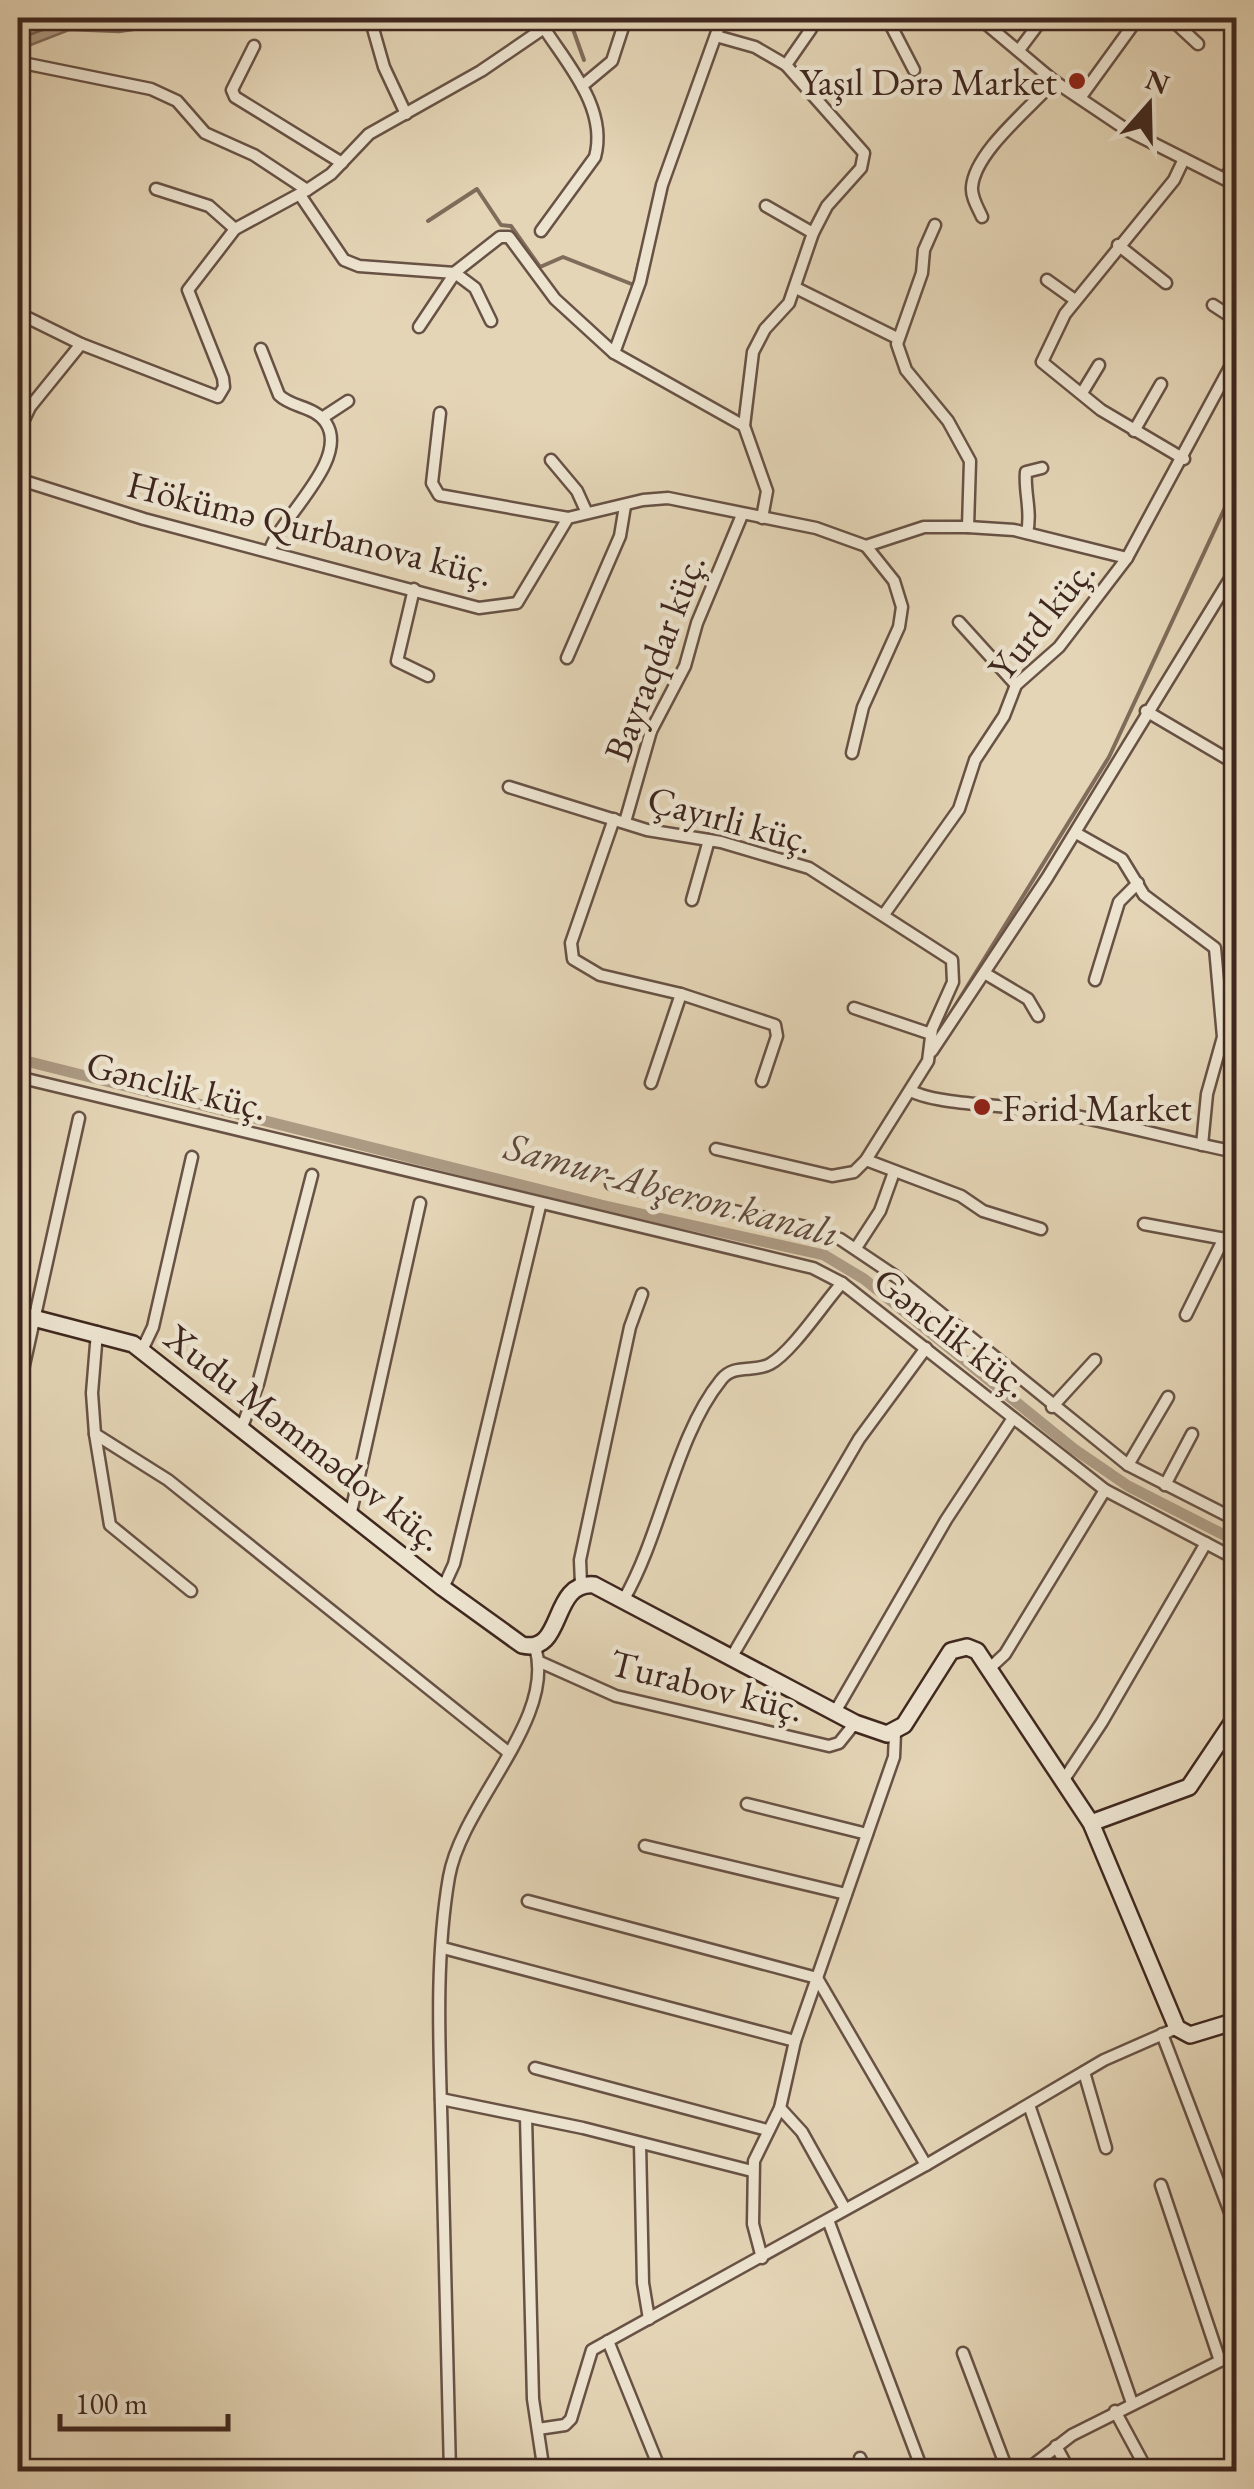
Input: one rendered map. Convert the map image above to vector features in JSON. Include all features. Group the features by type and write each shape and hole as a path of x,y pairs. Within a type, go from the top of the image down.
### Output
{"street":[{"path":"370,18 384,67 406,114"},
{"path":"582,86 612,60 626,18"},
{"path":"614,353 640,282 662,186 722,18"},
{"path":"887,18 914,70"},
{"path":"979,18 1080,98 1236,185"},
{"path":"1019,50 1043,18"},
{"path":"1080,98 1138,18"},
{"path":"1170,18 1198,44"},
{"path":"18,313 81,344 209,397 222,394 224,378 188,290 235,229 304,192 342,163 362,139 543,23 582,86 595,120 596,157 541,232"},
{"path":"786,65 811,29"},
{"path":"716,36 755,47 786,65 864,154 861,168 828,206 813,233 799,265 796,288 783,313 756,342 744,426 767,491 762,518"},
{"path":"254,46 232,90 234,97 342,163"},
{"path":"18,62 112,77 177,101 205,133 254,155 304,192 350,264 454,273 474,288 492,321"},
{"path":"982,217 974,196 975,178 998,140 1054,81"},
{"path":"1184,159 1174,180 1075,300 1042,362 1134,430 1184,459"},
{"path":"1225,178 1236,162"},
{"path":"156,189 209,206 235,229"},
{"path":"766,206 813,233"},
{"path":"936,226 897,338 906,370 948,421 970,461 968,527"},
{"path":"419,327 454,273 500,237 509,237 555,298 614,353 744,426"},
{"path":"1118,245 1166,283"},
{"path":"1047,280 1075,300"},
{"path":"796,288 897,338"},
{"path":"1213,305 1236,320"},
{"path":"18,432 30,407 81,344"},
{"path":"262,349 278,395 322,418 330,431 326,459 312,489 276,535 270,550"},
{"name":"Yurd küç.","path":"885,913 959,810 975,760 1004,716 1016,685 1059,647 1126,558 1184,459 1236,356"},
{"path":"1082,393 1098,365"},
{"path":"1134,430 1161,384"},
{"path":"322,418 348,401"},
{"path":"440,413 432,483 439,496 568,518 668,498 816,528 866,546 894,580 902,608 895,638 863,707 852,752"},
{"path":"551,460 577,491 587,513"},
{"path":"1027,533 1030,506 1024,478 1026,472 1042,468"},
{"name":"Hökümə Qurbanova küç.","path":"18,478 144,520 479,608 516,603 568,518"},
{"path":"567,658 620,536 624,506"},
{"name":"Bayraqdar küç.","path":"742,515 696,623 684,666 651,732 571,943 573,959 600,975 681,994 775,1025 777,1036 762,1082"},
{"path":"866,546 924,527 968,527 1027,533 1126,558"},
{"path":"716,1149 832,1176 854,1172 866,1160 1234,577"},
{"path":"414,589 396,660 428,676"},
{"path":"959,622 1016,685"},
{"path":"1146,711 1236,764"},
{"name":"Çayırli küç.","path":"509,787 808,868 885,913 955,965 954,982 931,1034 932,1050"},
{"path":"1076,832 1122,859 1154,904 1208,940 1219,959 1224,1037 1207,1094 1202,1145"},
{"path":"692,900 708,840"},
{"path":"1095,980 1119,902 1138,883"},
{"path":"986,974 1028,999 1038,1016"},
{"path":"651,1084 681,994"},
{"path":"854,1008 931,1034"},
{"name":"Gənclik küç.","path":"18,1077 540,1206 783,1258 842,1283 1105,1490 1236,1559"},
{"path":"911,1091 937,1101 996,1103 1152,1130 1236,1152"},
{"path":"18,1392 79,1118"},
{"path":"142,1350 154,1327 192,1158"},
{"path":"866,1160 961,1196 984,1212 1041,1229"},
{"path":"856,1248 880,1211 894,1172"},
{"path":"242,1427 258,1384 312,1174"},
{"path":"611,1184 806,1227 856,1248 1128,1465 1236,1520"},
{"path":"350,1512 420,1202"},
{"path":"442,1588 454,1564 540,1206"},
{"path":"1144,1224 1231,1240"},
{"path":"1186,1315 1236,1227"},
{"path":"624,1600 643,1566 694,1429 722,1379 738,1369 774,1361 842,1283"},
{"path":"450,2472 441,2099 448,1882 458,1845 530,1710 538,1654 568,1596 581,1584 580,1560 630,1327 642,1294"},
{"name":"Xudu Məmmədov küç.","path":"18,1314 97,1332 142,1350 442,1588 538,1654"},
{"path":"97,1332 92,1393 110,1525 191,1592"},
{"path":"731,1658 859,1439 926,1348"},
{"path":"1052,1407 1096,1360"},
{"path":"1128,1465 1168,1396"},
{"path":"835,1712 946,1520 1013,1418"},
{"path":"96,1434 168,1480 508,1752"},
{"path":"1164,1485 1192,1434"},
{"path":"991,1668 1006,1654 1105,1490"},
{"path":"1065,1778 1102,1722 1206,1542"},
{"path":"581,1584 602,1587 879,1734 895,1733"},
{"path":"762,2258 753,2224 752,2171 780,2108 794,2041 897,1747 895,1733 951,1651 967,1647 977,1651 991,1668 1091,1823 1170,2031 1236,2228"},
{"name":"Turabov küç.","path":"538,1654 616,1696 829,1746 839,1744 856,1723"},
{"path":"1091,1823 1188,1788 1236,1717"},
{"path":"747,1804 867,1834"},
{"path":"645,1846 846,1894"},
{"path":"528,1902 816,1978 926,2165"},
{"path":"443,1948 794,2041"},
{"path":"538,2429 565,2425 571,2420 587,2358 608,2341 762,2258 1084,2072 1170,2031 1190,2035 1236,2021"},
{"path":"534,2068 767,2130"},
{"path":"1084,2072 1106,2148"},
{"path":"441,2099 752,2171"},
{"path":"1029,2106 1132,2403"},
{"path":"780,2108 802,2132 845,2210"},
{"path":"526,2117 531,2373 545,2471"},
{"path":"640,2143 643,2283 649,2319"},
{"path":"1161,2185 1220,2361"},
{"path":"828,2220 924,2472"},
{"path":"608,2341 661,2472"},
{"path":"962,2353 1008,2472"},
{"path":"1024,2472 1056,2446 1115,2411 1236,2354"},
{"path":"1115,2411 1148,2472"},
{"path":"1056,2446 1070,2472"},
{"path":"860,2458 866,2472"}],"water":[{"path":"18,18 189,18 189,22 119,32 69,30 18,50"}],"waterway":[{"path":"569,18 584,60"},
{"path":"428,221 477,189 501,225 511,226 540,267 563,257 634,285 640,258"},
{"path":"939,1032 1109,757 1236,484"},
{"name":"Samur-Abşeron kanalı","path":"18,1059 601,1205 824,1255 864,1279 1074,1449 1128,1486 1236,1541"}],"place":[{"name":"Yaşıl Dərə Market","path":"1077,81"},
{"name":"Fərid Market","path":"982,1107"}]}
